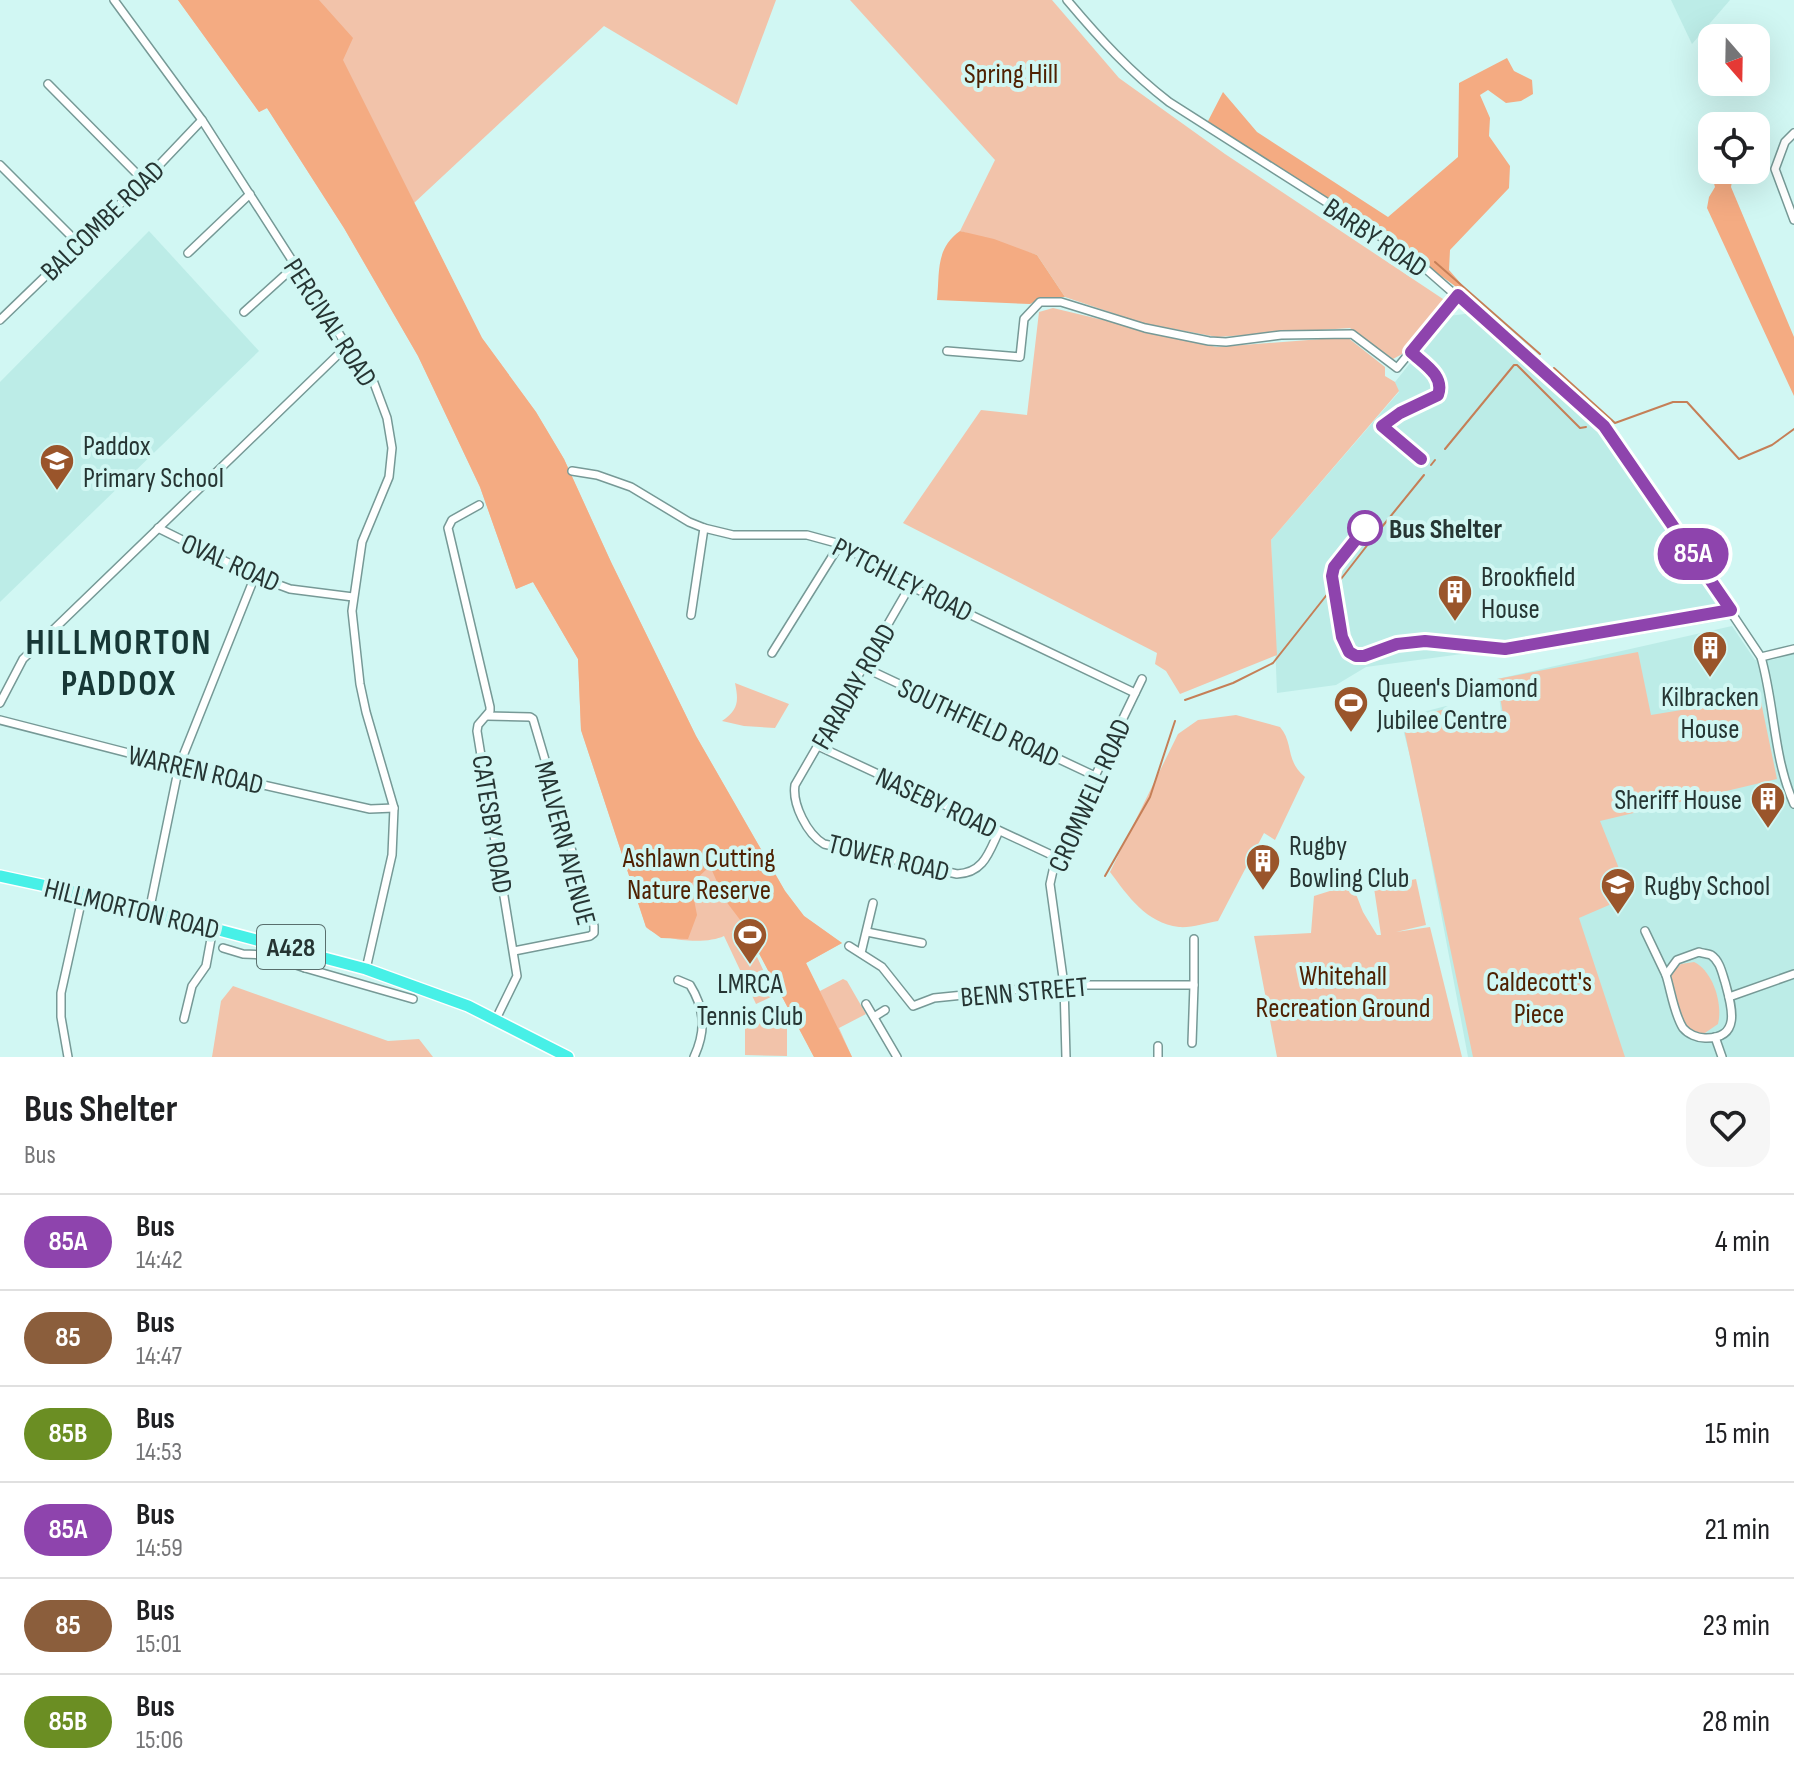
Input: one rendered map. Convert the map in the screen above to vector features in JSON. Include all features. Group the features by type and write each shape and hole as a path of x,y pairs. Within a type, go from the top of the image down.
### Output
{"highway":[{"name":"HILLMORTON ROAD","path":"0,876 83,894 366,969 438,994 496,1019 568,1057"}],"street":[{"name":"PERCIVAL ROAD","path":"114,0 202,120 374,383 387,418 392,448 389,477 362,542 353,597 353,632 360,684 369,726 394,808 392,855 366,969"},
{"name":"BARBY ROAD","path":"1067,0 1115,56 1169,102 1411,256 1604,426 1761,657 1775,744 1790,783 1794,804"},
{"path":"48,84 144,181"},
{"name":"BALCOMBE ROAD","path":"0,320 144,181 202,120"},
{"path":"1794,133 1785,142 1775,169 1794,220"},
{"path":"0,165 78,243"},
{"path":"188,253 250,194"},
{"path":"244,312 295,266"},
{"path":"947,351 1020,357 1024,319 1040,302 1061,302 1145,328 1209,341 1226,342 1281,335 1352,334 1397,368 1458,295"},
{"path":"0,703 23,659 347,346"},
{"name":"PYTCHLEY ROAD","path":"572,471 597,475 631,487 704,528 733,535 807,535 840,544 910,586 1135,693"},
{"name":"CATESBY ROAD","path":"479,505 452,520 448,528 489,701 490,711 478,725 477,731 517,976 496,1019"},
{"name":"OVAL ROAD","path":"158,528 255,576 290,589 353,597"},
{"path":"691,615 704,528"},
{"path":"772,653 840,544"},
{"path":"149,912 179,766 255,576"},
{"name":"FARADAY ROAD","path":"795,785 910,586"},
{"path":"1761,657 1794,649"},
{"name":"SOUTHFIELD ROAD","path":"863,667 1095,776"},
{"name":"CROMWELL ROAD","path":"1066,1057 1064,985 1050,884 1056,857 1142,679"},
{"name":"MALVERN AVENUE","path":"487,716 533,719 594,926 594,933 590,936 514,951"},
{"name":"WARREN ROAD","path":"0,720 179,766 370,809 394,808"},
{"name":"NASEBY ROAD","path":"818,746 1056,857"},
{"name":"TOWER ROAD","path":"795,785 795,800 813,835 832,847 968,874 985,862 999,831"},
{"path":"68,1057 61,1017 61,993 83,894"},
{"path":"849,946 861,953 873,903"},
{"path":"184,1019 192,986 206,966 213,928"},
{"path":"1645,931 1666,975 1681,1026 1689,1034 1703,1038 1715,1037 1725,1031 1732,1022 1734,1011 1719,965 1710,954 1688,954 1677,960 1666,975"},
{"path":"867,932 922,943"},
{"path":"1192,1043 1194,939"},
{"name":"HILLMORTON ROAD","path":"223,948 243,954 267,955 413,999"},
{"path":"305,968 310,952"},
{"name":"BENN STREET","path":"861,953 882,967 913,1006 934,998 1064,985 1194,985"},
{"path":"1729,997 1794,974"},
{"path":"690,985 696,976"},
{"path":"678,980 690,985 698,997 703,1020 703,1034 694,1057"},
{"path":"866,1004 880,1017 897,1057"},
{"path":"1715,1037 1722,1057"},
{"path":"1158,1046 1158,1057"}],"shaded area":[{"path":"1671,0 1730,0 1709,24 1698,24 1698,37 1692,44"},
{"name":"Paddox Primary School","path":"149,231 259,351 0,602 0,382"},
{"path":"1473,313 1609,442 1726,620 1517,656 1462,654 1366,667 1336,685 1277,693 1271,540 1399,392 1395,382 1448,316"},
{"name":"Rugby School","path":"1732,626 1755,660 1772,660 1794,654 1794,1057 1468,1057 1415,775 1400,718 1446,706 1469,716 1501,712 1497,679"}],"green space":[{"name":"Ashlawn Cutting Nature Reserve","path":"178,0 776,0 737,105 604,26 414,203 482,338 536,412 564,459 696,736 785,891 804,916 842,943 806,963 820,991 843,979 847,981 866,1014 839,1028 852,1057 814,1057 744,925 730,933 743,927 775,995 756,1004 724,936 684,940 662,936 646,927 581,730 578,659 533,582 516,589 480,487 418,356 344,228 267,108 259,112"},
{"name":"Ashlawn Cutting Nature Reserve","path":"178,0 319,0 353,38 343,60 482,338 536,412 564,459 696,736 785,891 804,916 842,943 806,963 852,1057 814,1057 744,925 725,900 710,866 691,884 697,915 688,939 661,938 646,927 581,730 578,659 533,582 516,589 480,487 418,356 344,228 267,108 259,112"},
{"name":"Spring Hill","path":"850,0 1052,0 1119,78 1225,154 1446,301 1404,353 1393,359 1350,328 1217,337 1142,323 1065,297 1037,255 960,231 995,160"},
{"path":"1507,58 1514,71 1532,80 1533,94 1521,101 1506,103 1488,90 1480,95 1490,118 1489,136 1510,166 1509,188 1450,250 1449,270 1477,302 1379,231 1207,123 1223,92 1257,132 1388,217 1458,157 1459,83"},
{"path":"1714,184 1732,184 1794,337 1794,396 1707,208"},
{"path":"960,231 994,239 1037,255 1065,297 1042,298 1030,304 937,300 943,253 946,245"},
{"path":"1053,308 1216,347 1347,337 1385,367 1385,376 1395,382 1399,391 1271,540 1277,655 1180,694 1166,671 1155,664 1157,653 903,523 981,410 1027,415 1039,312"},
{"name":"Caldecott's Piece","path":"1638,652 1651,715 1760,697 1777,779 1600,821 1630,896 1579,918 1625,1057 1473,1057 1402,719 1446,709 1469,723 1503,714 1497,679"},
{"path":"735,683 789,704 775,728 722,721 736,705"},
{"path":"1236,715 1280,727 1295,765 1305,777 1275,840 1264,833 1218,921 1184,927 1167,924 1139,907 1110,872 1178,734 1198,720"},
{"name":"Whitehall Recreation Ground","path":"1416,879 1426,925 1396,932 1430,927 1462,1057 1277,1057 1254,936 1311,933 1314,896 1352,884 1363,912 1377,935 1381,935 1374,888"},
{"path":"1694,962 1711,980 1719,1007 1718,1024 1702,1035 1684,1032 1668,976 1681,964"},
{"path":"233,986 388,1041 419,1039 433,1057 212,1057 221,1001"},
{"path":"745,1015 787,1015 787,1056 745,1055"}],"waterway":[{"path":"1435,262 1540,354"},
{"path":"1445,449 1514,365 1580,428 1586,427"},
{"path":"1554,368 1615,423 1673,402 1687,402 1739,459 1772,445 1794,429"},
{"path":"1431,465 1435,460"},
{"path":"1377,533 1424,475"},
{"path":"1341,579 1369,543"},
{"path":"1185,700 1233,683 1273,663 1329,592"},
{"path":"1105,876 1150,797 1175,721"}],"bus line":[{"name":"85A","path":"1365,528 1334,567 1332,576 1342,637 1349,652 1356,656 1397,644 1425,641 1505,649 1731,610 1604,426 1458,295 1411,352 1437,375 1441,388 1438,395 1400,413 1382,426 1421,459"}],"place":[{"name":"Paddox Primary School","path":"57,492"},
{"name":"Bus Shelter","path":"1365,528"},
{"name":"Brookfield House","path":"1455,623"},
{"name":"Kilbracken House","path":"1710,679"},
{"name":"Queen's Diamond Jubilee Centre","path":"1351,734"},
{"name":"Sheriff House","path":"1768,830"},
{"name":"Rugby Bowling Club","path":"1263,892"},
{"name":"Rugby School","path":"1618,916"},
{"name":"LMRCA Tennis Club","path":"750,966"}],"district":[{"name":"HILLMORTON PADDOX","path":"119,662"}]}
